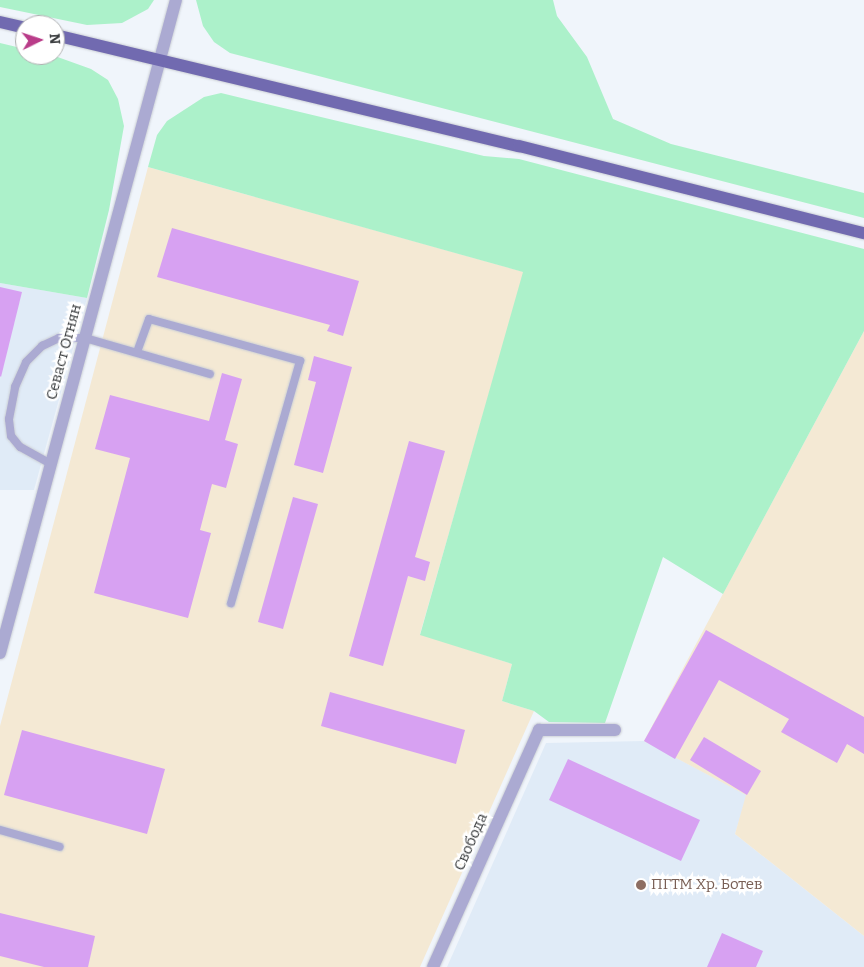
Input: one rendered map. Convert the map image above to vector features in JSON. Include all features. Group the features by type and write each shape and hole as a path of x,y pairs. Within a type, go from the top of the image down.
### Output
{"main road":[{"path":"0,22 15,26"},
{"path":"65,37 519,146 864,233"}],"street":[{"name":"Севаст Огнян","path":"0,653 4,626 51,464 176,0"},
{"name":"Свобода","path":"433,967 539,730 615,730"}],"lane":[{"path":"137,352 149,320 300,361 231,603"},
{"path":"51,464 20,447 11,436 9,419 14,387 26,362 42,346 60,338 85,338 210,374"},
{"path":"0,830 60,848"}],"shaded area":[{"path":"148,167 524,272 420,634 512,664 502,701 534,711 420,967 0,967 0,726"},
{"path":"0,283 87,298 34,490 0,490"},
{"path":"864,331 864,936 735,834 746,795 644,741"},
{"name":"ПГТМ Хр. Ботев","path":"644,741 747,795 735,834 864,936 864,967 447,967 546,743"}],"green space":[{"path":"0,0 154,0 148,9 122,23 87,25 65,20 65,15 39,15 0,7"},
{"path":"196,0 553,0 557,16 587,57 613,119 671,144 864,193 864,218 230,53 214,42 203,26"},
{"path":"0,43 15,47 15,65 65,65 65,60 91,69 108,80 118,99 124,126 109,210 87,298 0,283"},
{"path":"221,93 484,156 519,159 864,249 864,331 723,594 663,557 605,723 549,722 534,711 502,701 512,664 420,635 523,272 148,167 157,135 167,121 204,97"}],"building":[{"path":"172,228 359,281 343,336 327,331 330,325 157,277"},
{"path":"0,287 22,292 1,377 0,376"},
{"path":"314,356 352,367 323,473 294,465 316,382 308,380"},
{"path":"222,373 242,379 225,440 238,444 226,488 212,484 200,530 211,533 188,618 94,593 130,458 95,449 110,395 209,421"},
{"path":"409,441 445,451 415,557 430,562 425,581 408,576 383,666 349,656"},
{"path":"293,497 318,504 283,629 258,622"},
{"path":"706,630 864,717 864,754 847,744 837,763 781,732 789,719 719,680 675,759 644,741"},
{"path":"330,692 465,730 456,764 321,726"},
{"path":"22,730 165,769 147,834 4,795"},
{"path":"704,737 761,771 747,795 690,760"},
{"path":"568,759 700,820 681,861 549,800"},
{"path":"0,913 95,936 88,967 44,967 0,956"},
{"path":"722,933 763,951 756,967 707,967"}],"place":[{"name":"ПГТМ Хр. Ботев","path":"641,885"}]}
